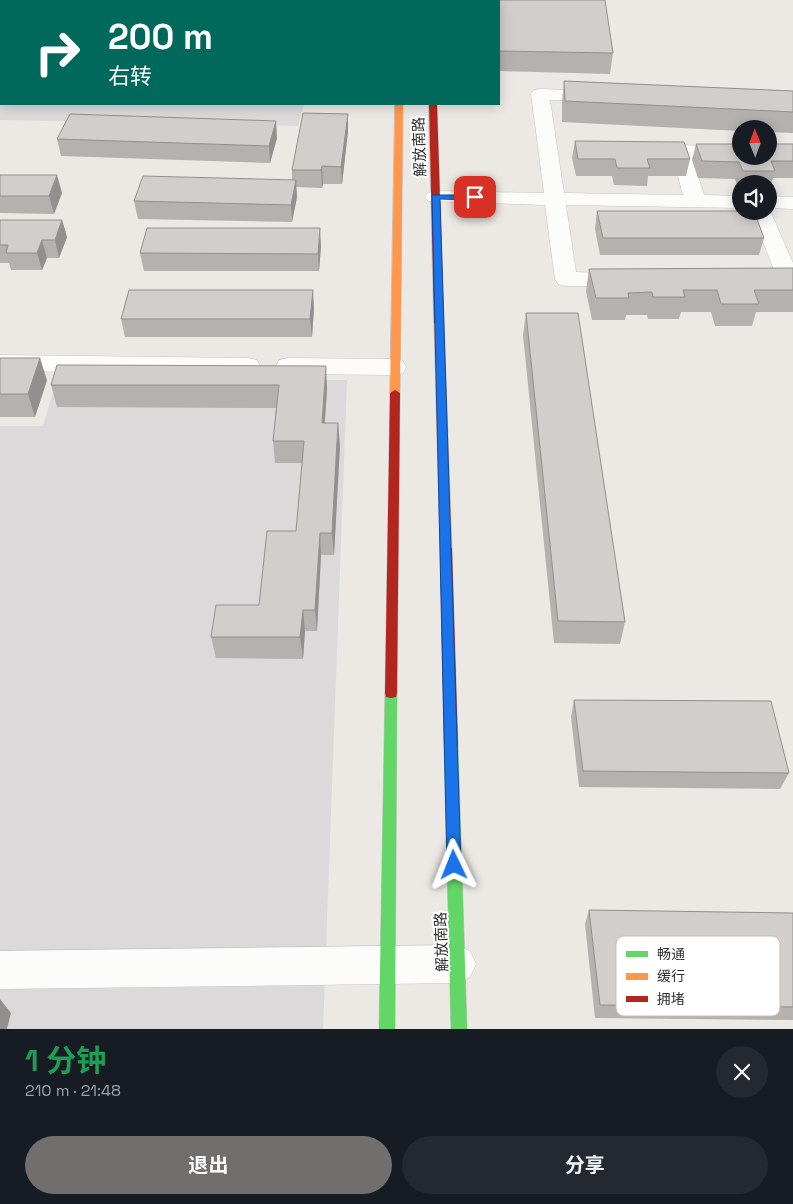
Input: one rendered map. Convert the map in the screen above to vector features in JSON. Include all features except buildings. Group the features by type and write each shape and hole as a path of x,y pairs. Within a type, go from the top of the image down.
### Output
{"main road":[{"name":"解放南路","path":"387,1029 394,367 399,105"},
{"name":"解放南路","path":"433,105 459,1029"}],"street":[{"path":"618,97 540,94 558,148 555,199 566,279 643,279"},
{"path":"634,150 732,152"},
{"path":"681,151 694,201"},
{"path":"435,197 732,202"},
{"path":"777,202 793,203"},
{"path":"764,220 783,278"},
{"path":"0,363 394,367"},
{"path":"0,970 457,964"}],"shaded area":[{"path":"0,105 304,105 298,126 0,120"},
{"path":"57,380 347,380 323,1029 0,1029 0,426 43,426"}],"traffic: fast":[{"path":"387,1029 391,693"},
{"path":"451,746 459,1029"}],"traffic: slow":[{"path":"395,393 399,105"},
{"path":"439,323 446,549"}],"traffic: jam":[{"path":"433,105 439,323"},
{"path":"391,693 395,393"},
{"path":"446,549 451,746"}],"route":[{"path":"454,865 435,197 475,197"}]}
